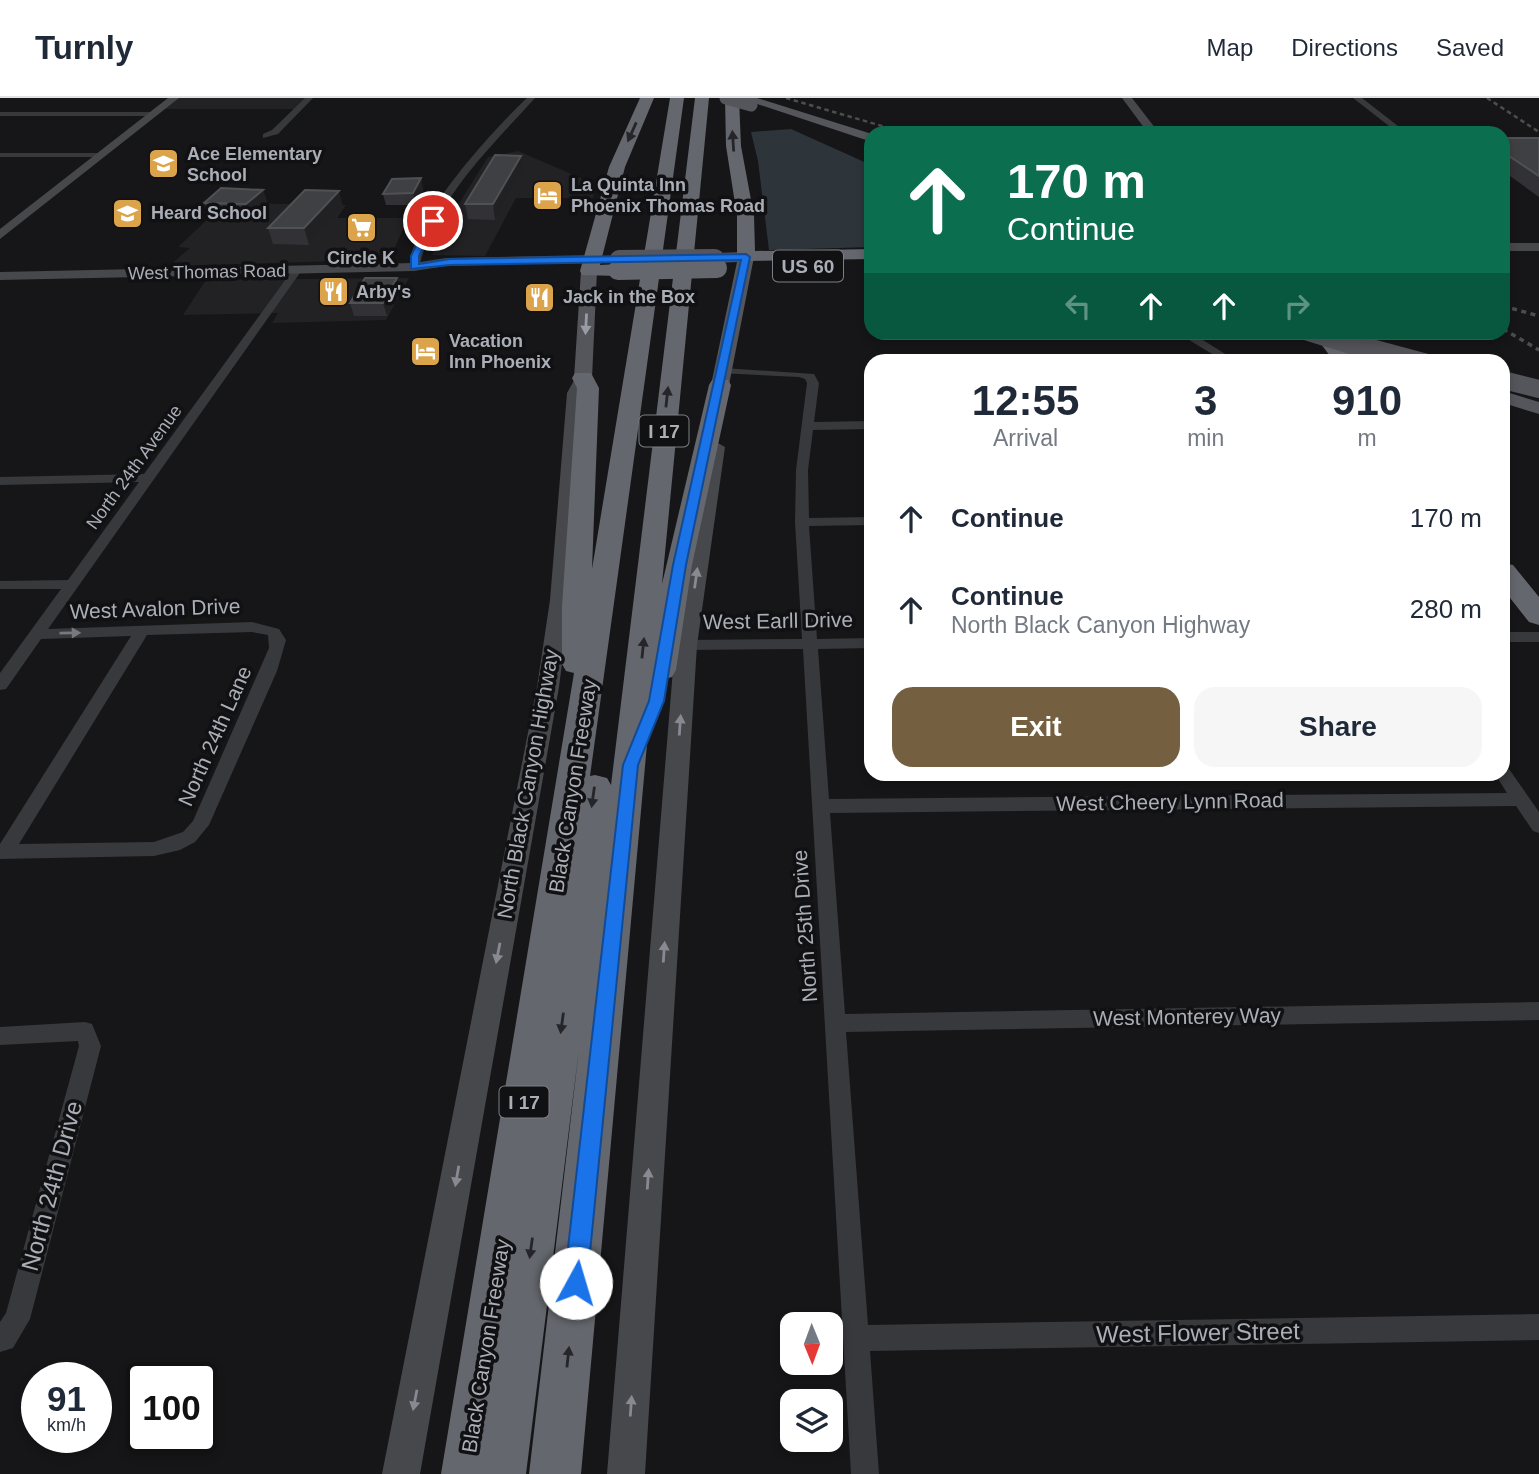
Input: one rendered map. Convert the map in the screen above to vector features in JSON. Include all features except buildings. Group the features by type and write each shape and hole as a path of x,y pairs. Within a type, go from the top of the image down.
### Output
{"highway":[{"name":"North Black Canyon Highway","path":"590,265 617,167 647,98"},
{"name":"Black Canyon Freeway","path":"467,1474 677,98"},
{"path":"500,1474 686,98"},
{"name":"I 17","path":"555,1474 671,362 702,98"},
{"name":"US 60","path":"732,98 733,150 746,206 745,262"},
{"name":"West Thomas Road","path":"590,265 745,262 864,255"},
{"name":"West Thomas Road","path":"745,262 864,264"},
{"path":"1305,340 1316,354"},
{"path":"1328,340 1339,354"},
{"path":"581,729 575,623 587,437 588,388 583,378"},
{"path":"631,765 657,701 679,565 721,378"},
{"path":"1510,581 1539,616"}],"main road":[{"path":"0,235 174,98"},
{"path":"726,98 783,109 864,133"},
{"path":"1127,98 1149,126"},
{"path":"748,101 864,143"},
{"path":"1510,247 1539,247"},
{"path":"626,1474 686,645 718,438 721,378 745,262"},
{"name":"West Thomas Road","path":"0,276 414,267 443,273 590,265"},
{"name":"North Black Canyon Highway","path":"401,1474 546,696 560,600 575,393 583,378 590,265"},
{"path":"1318,340 1363,354"},
{"path":"1334,340 1380,354"},
{"path":"1361,340 1409,354"},
{"path":"1510,382 1539,389"},
{"path":"1510,392 1539,399"},
{"path":"1510,399 1539,408"}],"street":[{"path":"266,136 275,132 309,98"},
{"path":"414,267 415,256 432,222 462,175 531,98"},
{"path":"1357,98 1393,126"},
{"path":"0,114 153,114"},
{"path":"0,155 100,155"},
{"name":"North 24th Avenue","path":"0,685 297,270"},
{"path":"1195,340 1219,354"},
{"name":"North 25th Drive","path":"721,378 810,376 813,383 802,470 802,522 865,1474"},
{"path":"807,426 864,425"},
{"path":"0,481 147,478"},
{"path":"802,522 864,521"},
{"name":"West Avalon Drive","path":"0,585 72,584"},
{"name":"West Avalon Drive","path":"36,634 252,627 274,632"},
{"path":"3,852 142,631"},
{"name":"North 24th Lane","path":"3,852 133,850 173,845 189,837 200,825 269,671 277,648 278,640 274,632"},
{"path":"1510,637 1539,637"},
{"name":"West Earll Drive","path":"686,645 864,643"},
{"path":"1508,781 1539,827"},
{"name":"West Cheery Lynn Road","path":"820,806 1520,799"},
{"name":"West Monterey Way","path":"835,1023 1539,1011"},
{"name":"North 24th Drive","path":"0,1036 85,1031 90,1046 17,1319 2,1339"},
{"name":"West Flower Street","path":"857,1338 1539,1327"}],"shaded area":[{"path":"174,98 309,98 298,109 160,109"},
{"path":"791,129 864,162 864,247 769,250 758,161 751,132"},
{"path":"518,151 597,185 593,198 516,198 485,256 432,255 443,229 488,157"},
{"path":"225,203 346,205 337,218 408,218 393,252 381,252 378,260 169,266 190,248 178,247"},
{"path":"409,278 386,320 272,323 278,313 183,315 206,280"}],"railway":[{"path":"786,98 882,126"},
{"path":"1487,98 1539,132"},
{"path":"1510,308 1539,316"},
{"path":"1510,333 1539,350"}],"place":[{"name":"Ace Elementary School","path":"164,164"},
{"name":"La Quinta Inn Phoenix Thomas Road","path":"548,195"},
{"name":"Heard School","path":"128,213"},
{"name":"Circle K","path":"361,228"},
{"name":"Arby's","path":"333,292"},
{"name":"Jack in the Box","path":"540,297"},
{"name":"Vacation Inn Phoenix","path":"426,351"}],"route":[{"path":"433,221 415,256 414,267 450,262 746,257 679,565 657,701 631,765 576,1283"}]}
